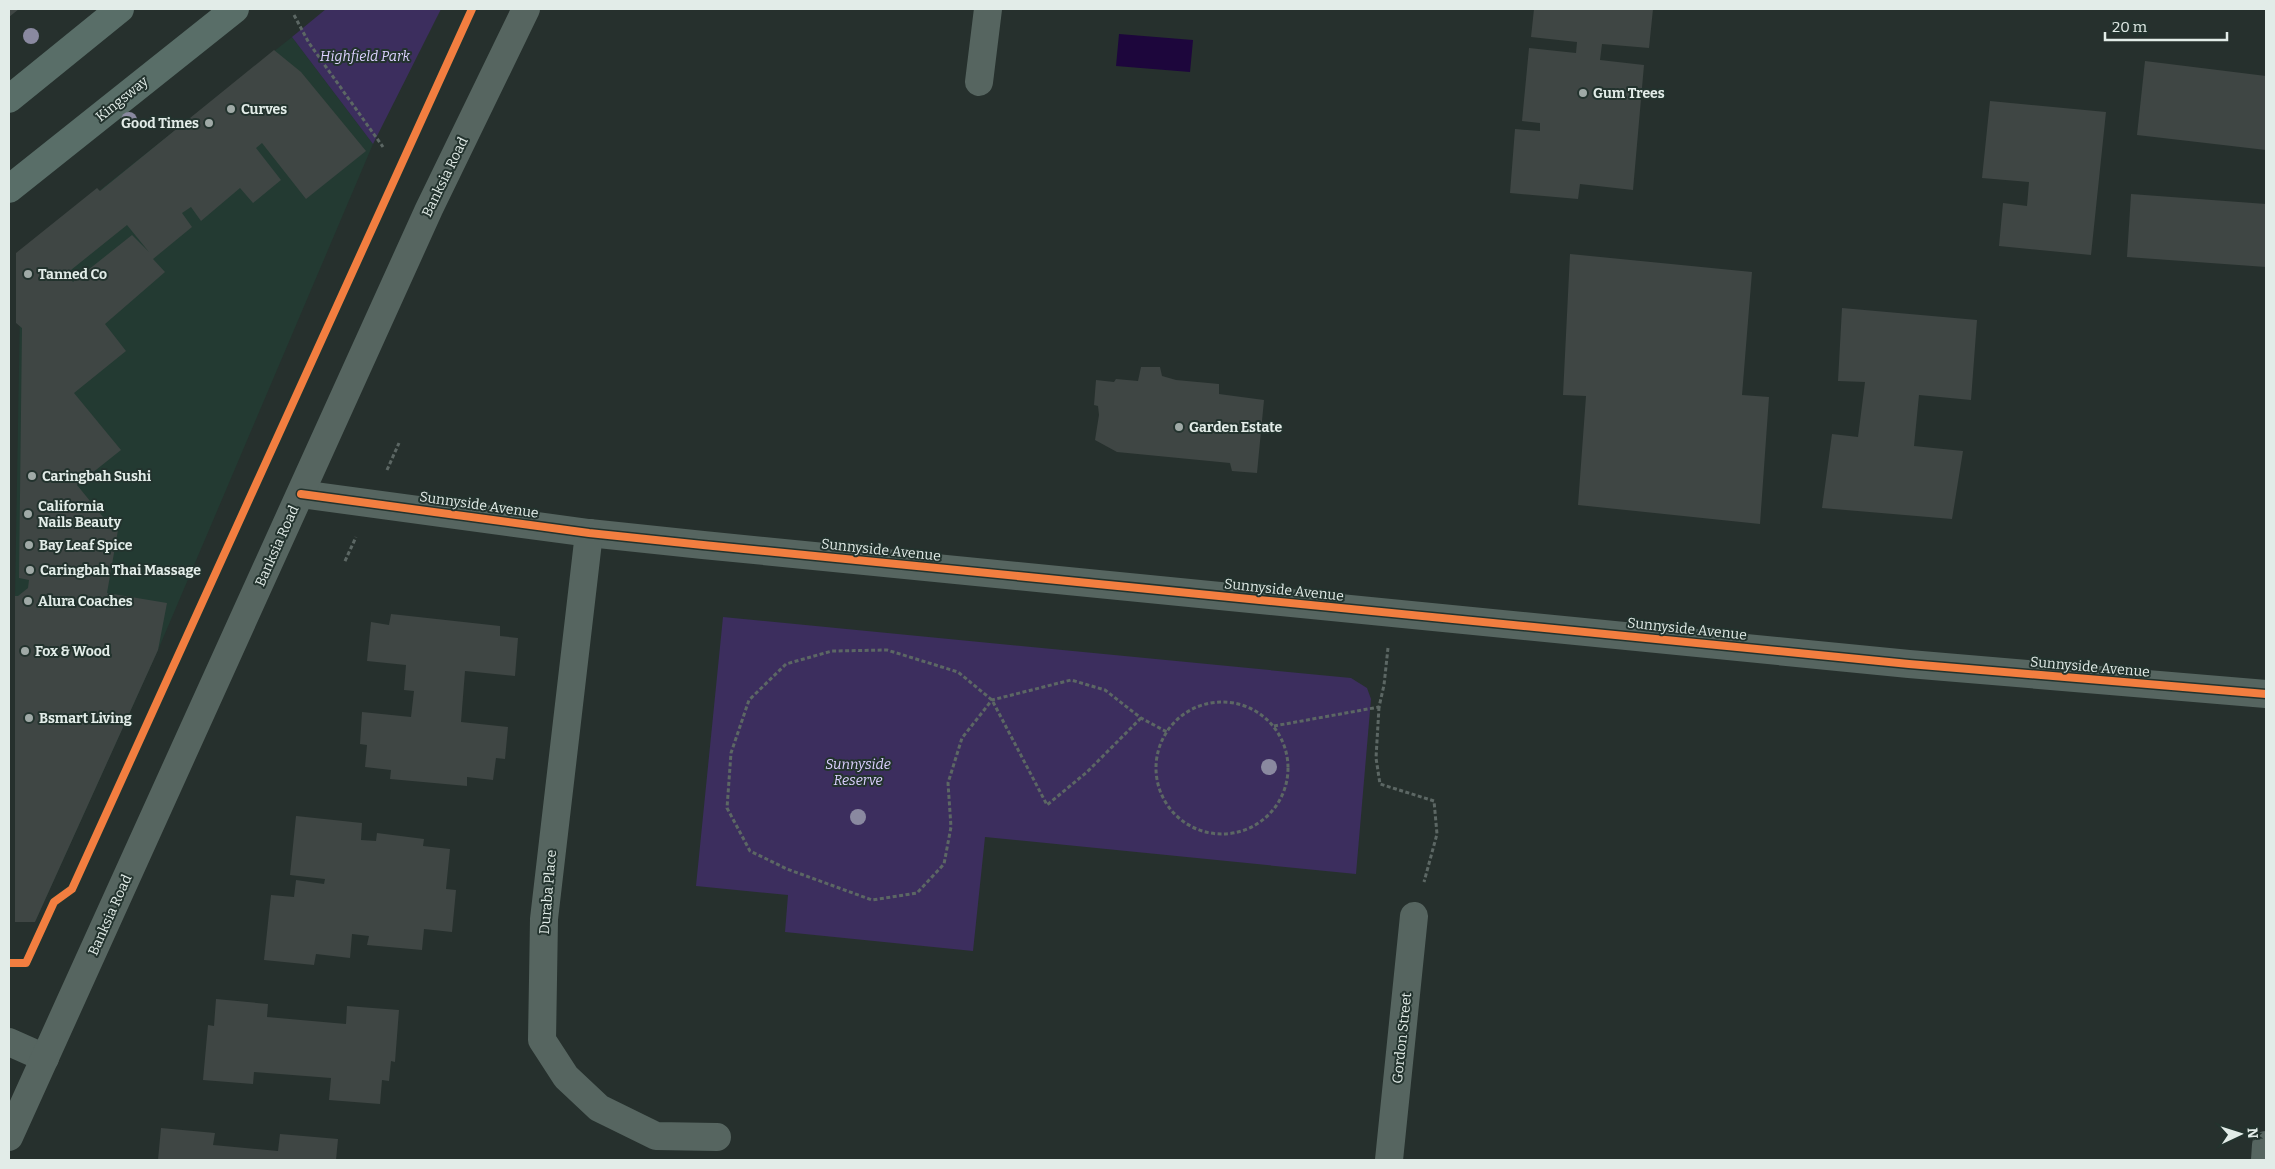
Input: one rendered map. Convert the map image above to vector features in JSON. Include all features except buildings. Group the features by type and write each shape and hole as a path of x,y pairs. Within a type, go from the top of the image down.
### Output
{"main road":[{"path":"9,99 120,9"},
{"name":"Kingsway","path":"9,189 235,9"}],"street":[{"name":"Banksia Road","path":"9,1137 429,209 526,9"},
{"path":"979,82 988,9"},
{"name":"Sunnyside Avenue","path":"300,494 588,533 1900,663 2266,694"},
{"name":"Duraba Place","path":"588,533 544,919 542,1040 566,1077 600,1108 656,1136 716,1137"},
{"name":"Gordon Street","path":"1389,1160 1414,916"},
{"path":"9,1042 45,1058"},
{"path":"2265,1160 2266,1145"}],"path":[{"path":"294,15 309,43 383,147"},
{"path":"1392,613 1384,685 1379,707 1376,758 1380,784 1434,801 1437,834 1414,916"},
{"path":"1141,718 1087,772 1047,805 992,700 958,672 887,650 832,652 786,664 749,700 731,753 727,808 750,851 787,869 872,900 917,893 944,864 951,827 948,783 962,738 992,700 1071,680 1105,690 1141,718 1167,732"},
{"path":"1218,702 1239,704 1258,712 1274,726 1284,744 1288,765 1286,785 1278,804 1264,820 1246,830 1226,835 1205,832 1186,824 1171,810 1161,792 1156,772 1159,751 1167,732 1181,717 1198,706 1218,702"},
{"path":"1274,726 1379,707"}],"shaded area":[{"path":"1119,34 1193,40 1190,72 1116,66"},
{"path":"292,37 373,144 158,650 35,922 15,922 15,596 21,253"}],"green space":[{"name":"Highfield Park","path":"326,9 441,9 373,144 292,37"},
{"name":"Sunnyside Reserve","path":"723,617 1351,678 1367,688 1371,699 1356,874 985,837 973,951 785,932 788,895 696,886"}],"cycle path":[{"path":"9,963 26,963 54,902 72,889 472,9"},
{"path":"301,494 589,533 703,545 1909,664 2266,694"}],"place":[{"name":"Gum Trees","path":"1583,93"},
{"name":"Curves","path":"231,109"},
{"name":"Good Times","path":"209,123"},
{"name":"Tanned Co","path":"28,274"},
{"name":"Garden Estate","path":"1179,427"},
{"name":"Caringbah Sushi","path":"32,476"},
{"name":"California Nails Beauty","path":"28,514"},
{"name":"Bay Leaf Spice","path":"29,545"},
{"name":"Caringbah Thai Massage","path":"30,570"},
{"name":"Alura Coaches","path":"28,601"},
{"name":"Fox & Wood","path":"25,651"},
{"name":"Bsmart Living","path":"29,718"}]}
